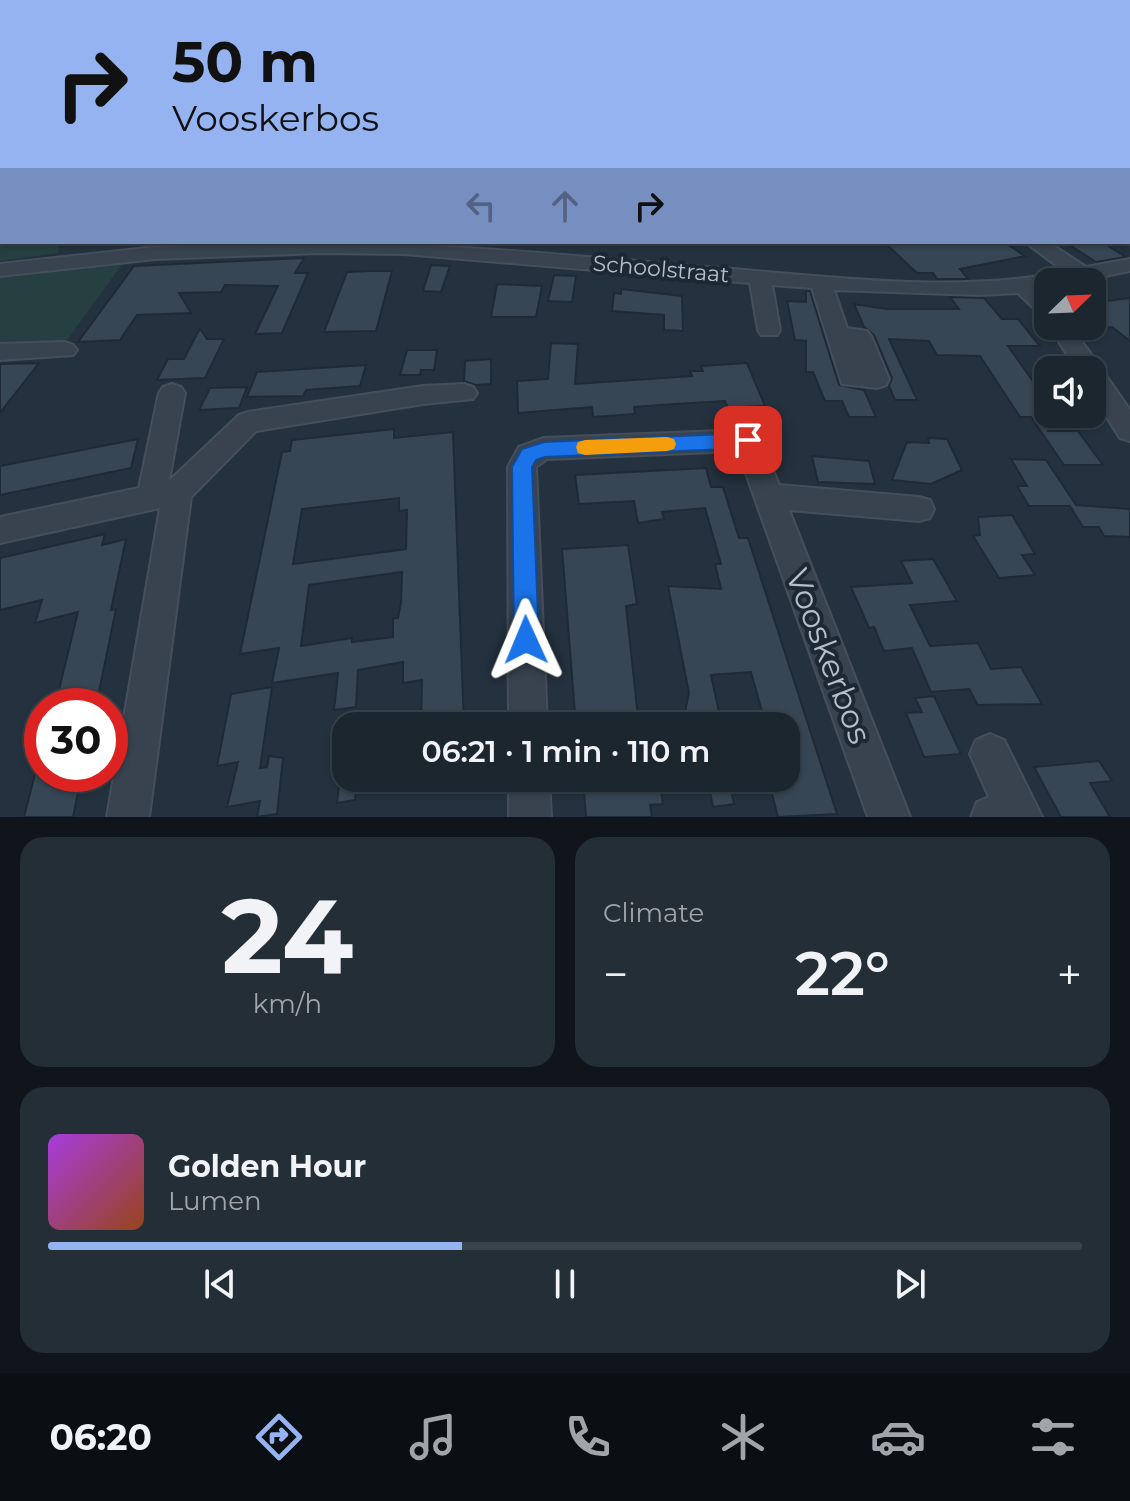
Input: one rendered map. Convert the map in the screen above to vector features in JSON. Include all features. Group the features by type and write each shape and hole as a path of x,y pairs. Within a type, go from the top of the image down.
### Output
{"street":[{"path":"1038,244 1073,268"},
{"name":"Schoolstraat","path":"0,270 155,253 403,245 821,283 935,289 1034,284"},
{"name":"Schoolstraat","path":"1106,270 1130,265"},
{"path":"760,278 769,330"},
{"path":"821,283 836,335"},
{"path":"1023,286 1034,296"},
{"path":"0,352 65,350"},
{"path":"128,817 165,494 172,393"},
{"path":"0,530 165,494 248,422 423,395 464,393"},
{"path":"1106,396 1130,431"},
{"name":"Vooskerbos","path":"528,712 522,467 529,455 544,449 748,440 889,817"},
{"path":"769,496 919,509"},
{"path":"990,754 1011,816"},
{"path":"529,792 530,817"}],"green space":[{"path":"0,244 60,244 58,253 0,261"},
{"path":"125,260 65,343 0,345 0,275"}],"building":[{"path":"886,244 1007,244 1025,256 960,269 968,279 937,279 933,273 917,273"},
{"path":"1068,244 1105,244 1126,257 1096,262"},
{"path":"304,258 295,273 308,273 282,333 255,334 278,286 225,285 221,292 179,293 191,313 137,315 120,340 78,342 134,266"},
{"path":"431,265 450,266 441,292 423,291"},
{"path":"392,271 376,331 324,332 347,272"},
{"path":"554,275 576,276 572,302 548,301"},
{"path":"497,284 542,286 536,317 491,317"},
{"path":"621,289 682,296 683,331 664,330 664,315 612,311 614,293 621,294"},
{"path":"806,291 810,291 839,385 864,390 876,417 849,417 842,401 825,401 813,372 806,372 806,341 795,340 787,301 806,302"},
{"path":"950,297 984,298 1002,319 1018,319 1040,346 1008,346 1034,383 1034,421 1031,417 1020,417 980,356 937,355 929,341 889,339 917,400 895,400 889,386 892,378 874,335 864,327 854,304 887,309 959,309"},
{"path":"1130,298 1130,341 1112,327 1106,328 1106,301"},
{"path":"200,328 207,339 224,339 205,378 157,380 168,359 184,359"},
{"path":"551,343 578,344 575,384 692,376 690,371 703,371 701,366 747,363 765,406 728,408 725,401 634,407 635,414 593,417 592,407 518,413 517,381 548,379"},
{"path":"407,350 437,350 434,370 421,370 420,375 400,375"},
{"path":"491,359 491,384 475,385 464,381 465,361"},
{"path":"39,363 0,413 0,364"},
{"path":"366,365 360,386 306,390 303,396 247,397 257,372"},
{"path":"247,387 239,408 199,410 210,388"},
{"path":"1039,428 1078,431 1103,465 1064,465"},
{"path":"394,429 394,438 453,432 463,712 421,712 422,680 403,683 403,662 358,670 356,707 334,710 338,673 272,683 279,648 240,654 282,452 290,451 292,440","holes":["399,498 399,511 407,510 406,549 293,564 302,509","402,572 398,618 393,619 393,637 352,642 352,638 301,646 309,585"]},
{"path":"928,438 947,439 962,470 931,484 892,480 907,442 929,443"},
{"path":"138,439 131,468 0,495 0,466"},
{"path":"812,456 869,461 875,484 818,482"},
{"path":"1011,459 1046,460 1076,505 1130,509 1130,537 1104,536 1099,527 1083,527 1070,506 1029,506 1017,486 1027,486"},
{"path":"706,468 711,487 723,487 739,538 748,538 837,814 778,817 772,792 800,792 800,712 762,712 751,672 711,675 719,712 685,712 689,693 668,586 721,589 715,564 721,564 705,508 662,512 664,519 638,523 634,501 579,504 575,475"},
{"path":"1012,515 1035,554 1022,555 1035,575 999,578 973,536 980,535 978,517"},
{"path":"105,534 102,545 126,539 111,610 116,609 100,688 59,688 78,612 35,623 42,600 0,610 0,558"},
{"path":"628,545 637,604 626,606 637,712 575,712 562,549"},
{"path":"933,559 957,601 910,605 930,646 978,643 991,669 1021,667 1042,704 978,705 969,689 931,692 912,648 884,651 874,627 869,628 851,587 912,583 901,561"},
{"path":"272,687 260,768 267,767 269,756 283,758 277,814 257,817 260,801 227,807 238,762 217,766 231,694"},
{"path":"934,696 961,754 924,757 906,713 922,712 915,698"},
{"path":"1099,761 1112,781 1090,783 1110,817 1061,817 1034,767"},
{"path":"30,792 78,792 73,817 24,817"},
{"path":"338,792 356,792 355,800 337,803"},
{"path":"584,792 661,792 663,804 650,805 652,817 586,817"},
{"path":"710,792 731,792 734,804 713,807"}],"slow traffic":[{"path":"585,447 667,444"}],"route":[{"path":"526,640 522,467 529,455 544,449 748,440"}]}
